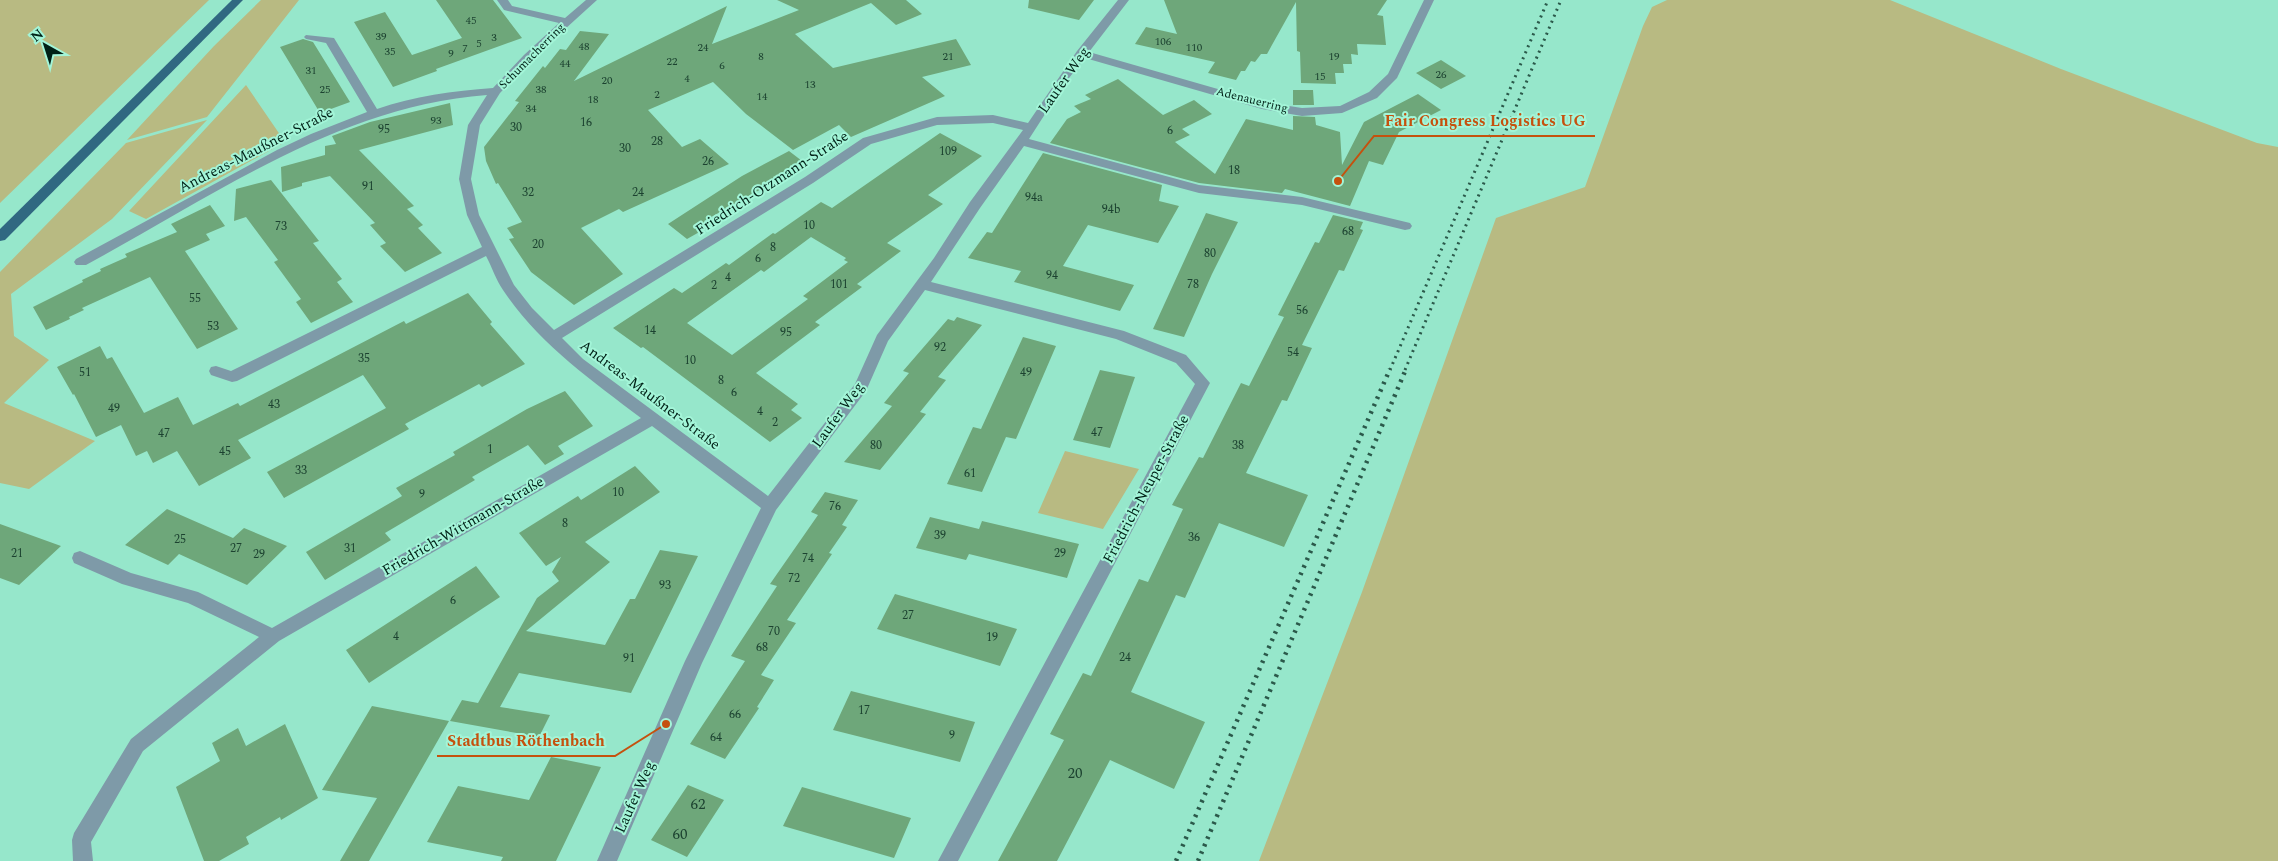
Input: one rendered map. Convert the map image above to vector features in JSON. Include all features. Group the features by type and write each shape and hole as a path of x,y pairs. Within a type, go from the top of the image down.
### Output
{"main road":[{"path":"0,237 238,0"}],"street":[{"name":"Schumacherring","path":"502,0 508,8 567,22"},
{"name":"Schumacherring","path":"496,91 528,57 592,0"},
{"name":"Laufer Weg","path":"607,861 694,661 770,506 861,387 882,338 922,285 974,205 1031,128 1060,82 1124,0"},
{"name":"Adenauerring","path":"1081,53 1262,105 1302,112 1342,109 1373,95 1393,76 1429,0"},
{"path":"310,37 330,40 374,114"},
{"name":"Andreas-Maußner-Straße","path":"82,262 271,158 320,134 374,114 420,102 468,92 496,91"},
{"name":"Andreas-Maußner-Straße","path":"496,91 474,125 465,179 473,215 508,287 527,312 578,363 770,506"},
{"name":"Friedrich-Otzmann-Straße","path":"552,338 670,267 833,165 867,141 937,121 993,119 1031,128"},
{"path":"1021,141 1199,189 1302,201 1405,226"},
{"path":"216,371 232,377 488,249"},
{"name":"Friedrich-Neuper-Straße","path":"922,285 1119,335 1182,359 1203,383 948,861"},
{"name":"Friedrich-Wittmann-Straße","path":"83,861 81,840 137,745 273,636 653,418"},
{"path":"80,558 128,579 192,597 273,636"}],"green space":[{"path":"0,0 209,0 0,203"},
{"path":"261,0 299,0 207,117 127,140 214,46"},
{"path":"1667,0 1890,0 2061,69 2257,143 2278,147 2278,861 1259,861 1362,592 1496,218 1585,187 1643,26 1652,7"},
{"path":"246,85 285,142 146,219 129,211"},
{"path":"207,120 112,219 11,294 14,336 49,360 4,403 95,441 29,489 0,483 0,272 126,143"},
{"path":"1065,451 1139,469 1103,529 1038,513"}],"building":[{"path":"436,0 493,0 522,38 436,69 437,71 393,87 354,22 385,12 412,55 462,38"},
{"path":"777,0 906,0 922,14 896,25 871,3 795,34 833,68 956,39 971,65 922,77 945,96 851,137 839,125 793,150 746,114 713,82 648,110 682,147 700,139 729,164 623,212 619,209 581,228 623,274 574,305 531,272 509,239 514,238 507,228 522,222 498,183 496,184 486,161 484,147 519,102 515,101 543,66 545,68 560,49 566,50 580,31 609,34 574,81 727,6 712,44 799,10"},
{"path":"1029,0 1094,0 1079,20 1028,8"},
{"path":"1164,0 1387,0 1377,15 1383,16 1386,45 1357,44 1358,55 1351,54 1352,64 1343,64 1344,73 1335,73 1336,84 1301,83 1300,52 1297,51 1296,2 1267,54 1261,54 1255,62 1251,61 1245,71 1241,71 1236,80 1208,73 1215,62 1135,44 1146,27 1177,34"},
{"path":"303,39 313,42 350,102 320,113 280,47"},
{"path":"1441,60 1466,76 1441,89 1416,73"},
{"path":"1118,79 1163,115 1194,100 1212,114 1182,129 1190,135 1175,142 1215,174 1246,119 1293,130 1293,116 1315,117 1316,125 1340,132 1342,165 1364,122 1418,94 1441,110 1399,132 1383,165 1369,161 1350,206 1285,189 1282,193 1199,183 1050,143 1067,119 1081,112 1074,106 1091,99 1085,95"},
{"path":"1293,90 1313,90 1314,105 1293,105"},
{"path":"450,103 453,125 359,150 414,206 407,209 423,225 418,228 442,253 405,272 380,246 386,243 370,225 375,223 330,176 302,183 302,186 282,192 281,167 325,155 325,146 336,144 332,136 370,122"},
{"path":"940,133 982,156 928,195 943,204 887,243 901,251 857,284 862,287 815,322 820,325 756,373 798,404 791,410 802,418 770,442 643,347 641,348 613,328 674,288 682,293 726,263 729,265 773,233 775,234 821,202 832,208","holes":["811,237 846,258 844,260 848,262 803,296 808,299 732,355 687,323 761,270 764,272"]},
{"path":"789,151 806,164 704,221 710,226 687,239 668,224 742,176"},
{"path":"1043,153 1162,185 1159,201 1179,206 1158,243 1088,225 1063,266 1134,285 1120,311 1014,282 1021,271 968,258 987,232 992,233"},
{"path":"271,180 319,241 313,243 342,279 337,282 353,302 311,323 296,302 301,299 274,262 278,260 246,217 234,221 236,189"},
{"path":"210,205 225,226 206,234 210,240 185,251 238,329 197,349 150,277 82,308 84,310 69,317 70,319 46,330 33,307 83,282 82,280 101,271 100,269 127,257 125,254 177,232 171,224"},
{"path":"1206,213 1238,222 1184,337 1153,329"},
{"path":"1333,215 1363,222 1360,229 1363,230 1344,271 1339,270 1302,345 1312,348 1287,401 1282,400 1246,473 1308,495 1284,547 1219,523 1185,598 1176,595 1131,692 1205,722 1174,789 1110,760 1057,861 998,861 1064,740 1050,734 1083,673 1091,676 1139,579 1148,582 1183,509 1172,505 1199,457 1203,458 1241,383 1249,386 1284,317 1278,315 1315,242 1319,243"},
{"path":"468,293 492,322 490,324 525,364 482,387 479,384 405,424 409,429 284,498 267,472 386,408 363,375 238,440 251,458 199,486 177,451 153,463 147,451 136,456 121,425 96,437 74,394 57,367 100,346 107,359 112,357 144,413 178,397 193,425 238,403 240,406 404,321 406,324"},
{"path":"957,317 982,325 938,377 946,380 920,412 926,414 880,470 844,462 892,406 884,403 909,373 903,371 948,319 954,321"},
{"path":"1023,337 1056,346 1016,439 1006,437 982,492 947,484 973,427 981,429"},
{"path":"1100,370 1135,377 1110,448 1073,440"},
{"path":"565,391 593,426 558,446 564,454 545,465 528,445 472,477 475,480 385,533 391,540 325,580 306,552 402,496 396,488 455,455 453,452 527,409"},
{"path":"635,466 660,492 585,542 610,562 526,631 605,645 630,599 635,599 660,550 698,556 631,693 519,673 500,707 550,715 539,737 450,721 462,700 478,703 537,598 559,581 552,572 561,557 546,566 519,533 578,496 581,500"},
{"path":"825,492 858,500 842,525 847,527 829,553 832,554 787,620 796,623 761,675 774,680 757,707 759,708 725,759 690,744 745,661 731,656 777,586 770,584 818,515 811,512"},
{"path":"167,509 233,538 244,528 287,546 247,585 179,554 168,565 125,545"},
{"path":"930,517 979,529 982,521 1079,544 1067,578 969,554 966,560 916,548"},
{"path":"0,524 61,546 19,585 0,578"},
{"path":"476,566 500,597 369,683 346,650"},
{"path":"895,594 1017,629 1000,666 877,629"},
{"path":"851,691 975,722 960,762 833,730"},
{"path":"372,706 449,721 369,861 340,861 377,798 322,790"},
{"path":"285,724 318,798 281,820 280,817 246,837 249,844 219,861 204,861 176,787 220,761 212,743 238,728 246,746"},
{"path":"551,757 601,767 556,861 501,861 503,857 427,842 458,786 529,800"},
{"path":"688,785 724,800 687,857 651,840"},
{"path":"802,787 911,818 894,858 783,826"}],"railway":[{"path":"1390,370 1548,0"},
{"path":"1405,370 1561,0"},
{"path":"1176,861 1390,369"},
{"path":"1198,861 1406,369"}],"place":[{"name":"Fair Congress Logistics UG","path":"1338,181"},
{"name":"Stadtbus Röthenbach","path":"666,724"}]}
